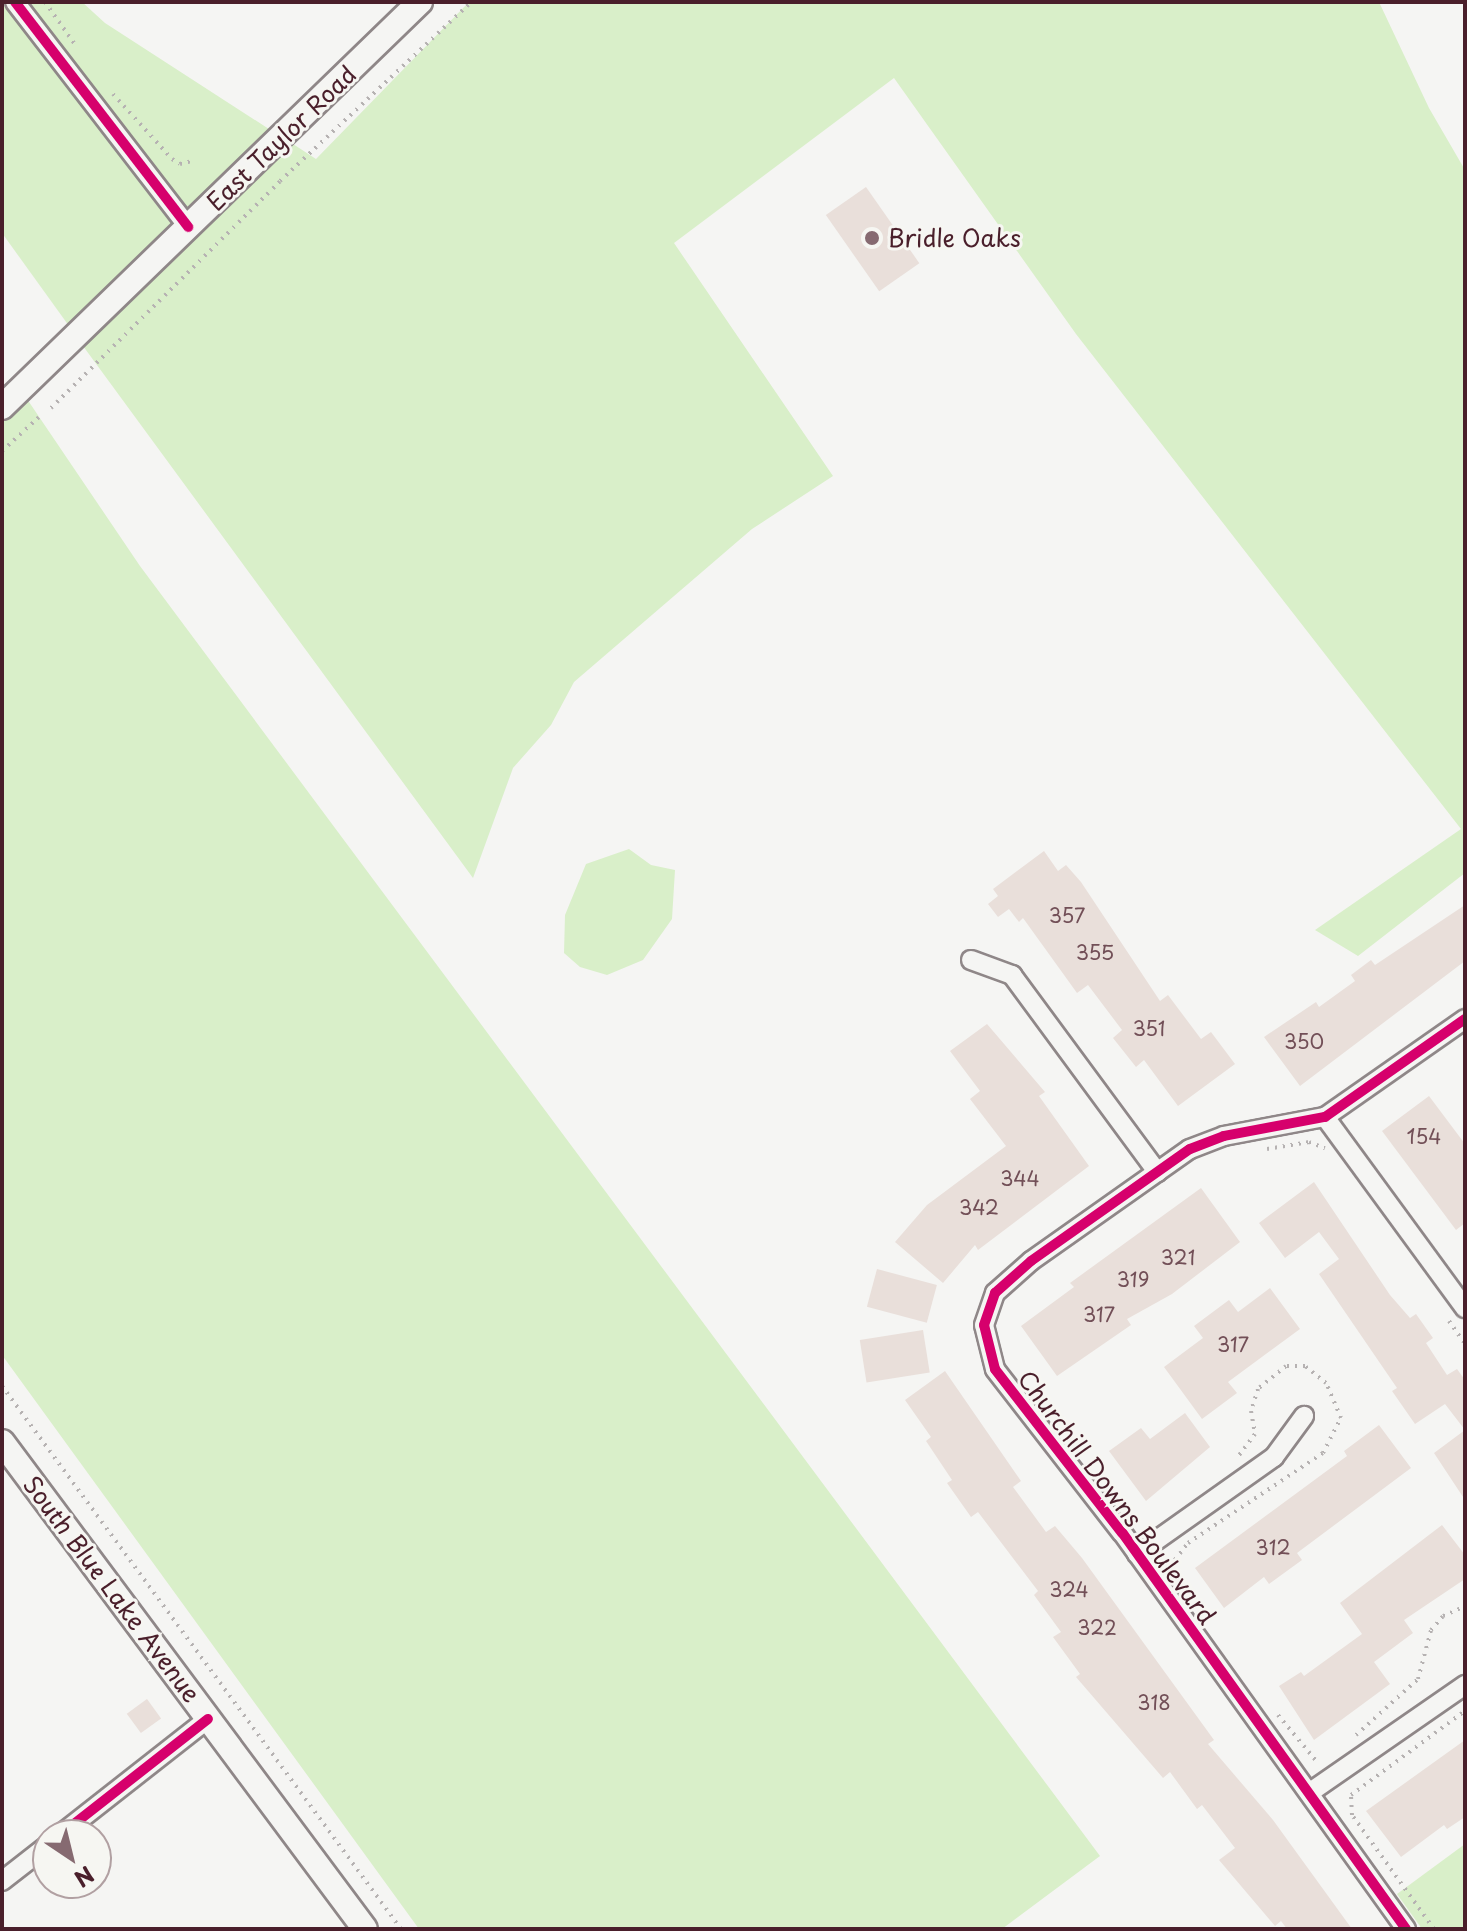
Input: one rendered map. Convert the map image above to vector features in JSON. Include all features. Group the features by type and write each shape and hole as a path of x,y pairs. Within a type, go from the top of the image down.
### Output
{"main road":[{"name":"East Taylor Road","path":"2,407 420,2"},
{"name":"South Blue Lake Avenue","path":"2,1442 365,1929"}],"street":[{"path":"15,2 188,227"},
{"path":"971,960 1012,975 1157,1172"},
{"name":"Churchill Downs Boulevard","path":"1406,1929 1137,1554 995,1369 984,1325 995,1293 1031,1261 1190,1149 1224,1136 1325,1117 1465,1019"},
{"path":"1325,1117 1465,1308"},
{"path":"1137,1554 1274,1457 1304,1416"},
{"path":"1309,1793 1465,1685"},
{"path":"80,1819 208,1719"},
{"path":"2,1881 32,1858"}],"path":[{"path":"45,2 80,53"},
{"path":"51,408 280,181 471,2"},
{"path":"107,88 151,141 180,164 192,161"},
{"path":"2,451 39,417"},
{"path":"1264,1149 1309,1142 1324,1148 1333,1160"},
{"path":"1440,1308 1465,1344"},
{"path":"1177,1576 1168,1562 1188,1543 1323,1453 1336,1437 1339,1403 1326,1383 1305,1366 1286,1366 1258,1389 1251,1411 1255,1434 1226,1468"},
{"path":"2,1386 401,1929"},
{"path":"1350,1741 1418,1679 1431,1630 1443,1616 1465,1606"},
{"path":"1434,1929 1352,1815 1351,1795 1465,1711"},
{"path":"1277,1713 1316,1763 1328,1763"}],"green space":[{"path":"29,2 82,2 105,23 272,131 188,211"},
{"path":"469,2 1379,2 1429,108 1465,170 1465,873 1358,956 1315,930 1461,829 1076,334 894,78 674,243 833,476 752,529 574,682 551,725 513,768 473,878 83,346 293,144 316,159"},
{"path":"2,3 173,226 69,326 2,233"},
{"path":"27,399 140,566 1100,1856 1002,1929 419,1929 2,1355 2,423"},
{"path":"629,849 651,865 675,870 672,919 643,960 607,975 580,967 564,953 565,915 586,864"},
{"path":"1465,1844 1465,1929 1422,1929 1397,1894"}],"building":[{"name":"Bridle Oaks","path":"866,187 919,263 879,291 826,215"},
{"path":"1044,851 1058,871 1066,865 1081,882 1160,1001 1168,995 1201,1039 1211,1032 1235,1064 1178,1106 1144,1060 1136,1067 1113,1038 1122,1030 1088,985 1077,993 1023,918 1019,922 1009,909 998,917 988,904 998,896 993,889"},
{"path":"1465,905 1465,961 1300,1086 1264,1037 1316,1002 1319,1007 1355,981 1351,975 1371,960 1375,965"},
{"path":"987,1024 1045,1092 1039,1096 1089,1166 978,1250 975,1245 943,1283 895,1242 927,1205 1006,1146 970,1099 980,1091 950,1051"},
{"path":"1429,1096 1465,1144 1465,1223 1456,1230 1382,1131"},
{"path":"1314,1182 1390,1295 1410,1318 1416,1314 1433,1338 1426,1343 1447,1375 1457,1369 1465,1380 1465,1430 1445,1404 1415,1424 1392,1391 1397,1388 1319,1274 1339,1259 1319,1232 1285,1258 1259,1223"},
{"path":"1201,1188 1240,1242 1172,1294 1127,1319 1131,1325 1057,1376 1021,1326 1074,1287 1070,1283"},
{"path":"877,1269 937,1285 927,1323 867,1307"},
{"path":"1270,1288 1300,1329 1228,1382 1237,1393 1202,1419 1164,1367 1203,1338 1194,1326 1229,1300 1238,1312"},
{"path":"923,1330 930,1372 867,1382 860,1340"},
{"path":"945,1371 1021,1481 1013,1487 1046,1532 1055,1526 1082,1558 1214,1740 1208,1744 1273,1820 1352,1929 1287,1929 1281,1921 1275,1926 1219,1860 1235,1848 1202,1805 1197,1809 1170,1772 1163,1778 1076,1677 1080,1674 1053,1637 1061,1632 1034,1595 1038,1591 978,1512 971,1517 947,1483 952,1480 926,1441 931,1437 905,1400"},
{"path":"1185,1413 1210,1447 1146,1501 1109,1451 1141,1428 1150,1439"},
{"path":"1379,1425 1411,1468 1297,1553 1302,1560 1269,1584 1264,1577 1224,1608 1195,1568 1347,1456 1344,1451"},
{"path":"1465,1430 1465,1500 1434,1453"},
{"path":"1442,1525 1465,1555 1465,1579 1404,1620 1413,1633 1374,1662 1390,1684 1314,1740 1279,1686 1301,1672 1304,1676 1362,1634 1340,1603"},
{"path":"147,1699 161,1718 141,1733 127,1714"},
{"path":"1465,1740 1465,1817 1447,1829 1444,1825 1401,1857 1366,1811"}],"cycle path":[{"path":"15,2 188,227"},
{"path":"1406,1929 1122,1533 995,1369 984,1325 995,1293 1031,1261 1190,1149 1224,1136 1325,1117 1465,1019"},
{"path":"80,1819 208,1719"}],"place":[{"name":"Bridle Oaks","path":"872,238"}]}
